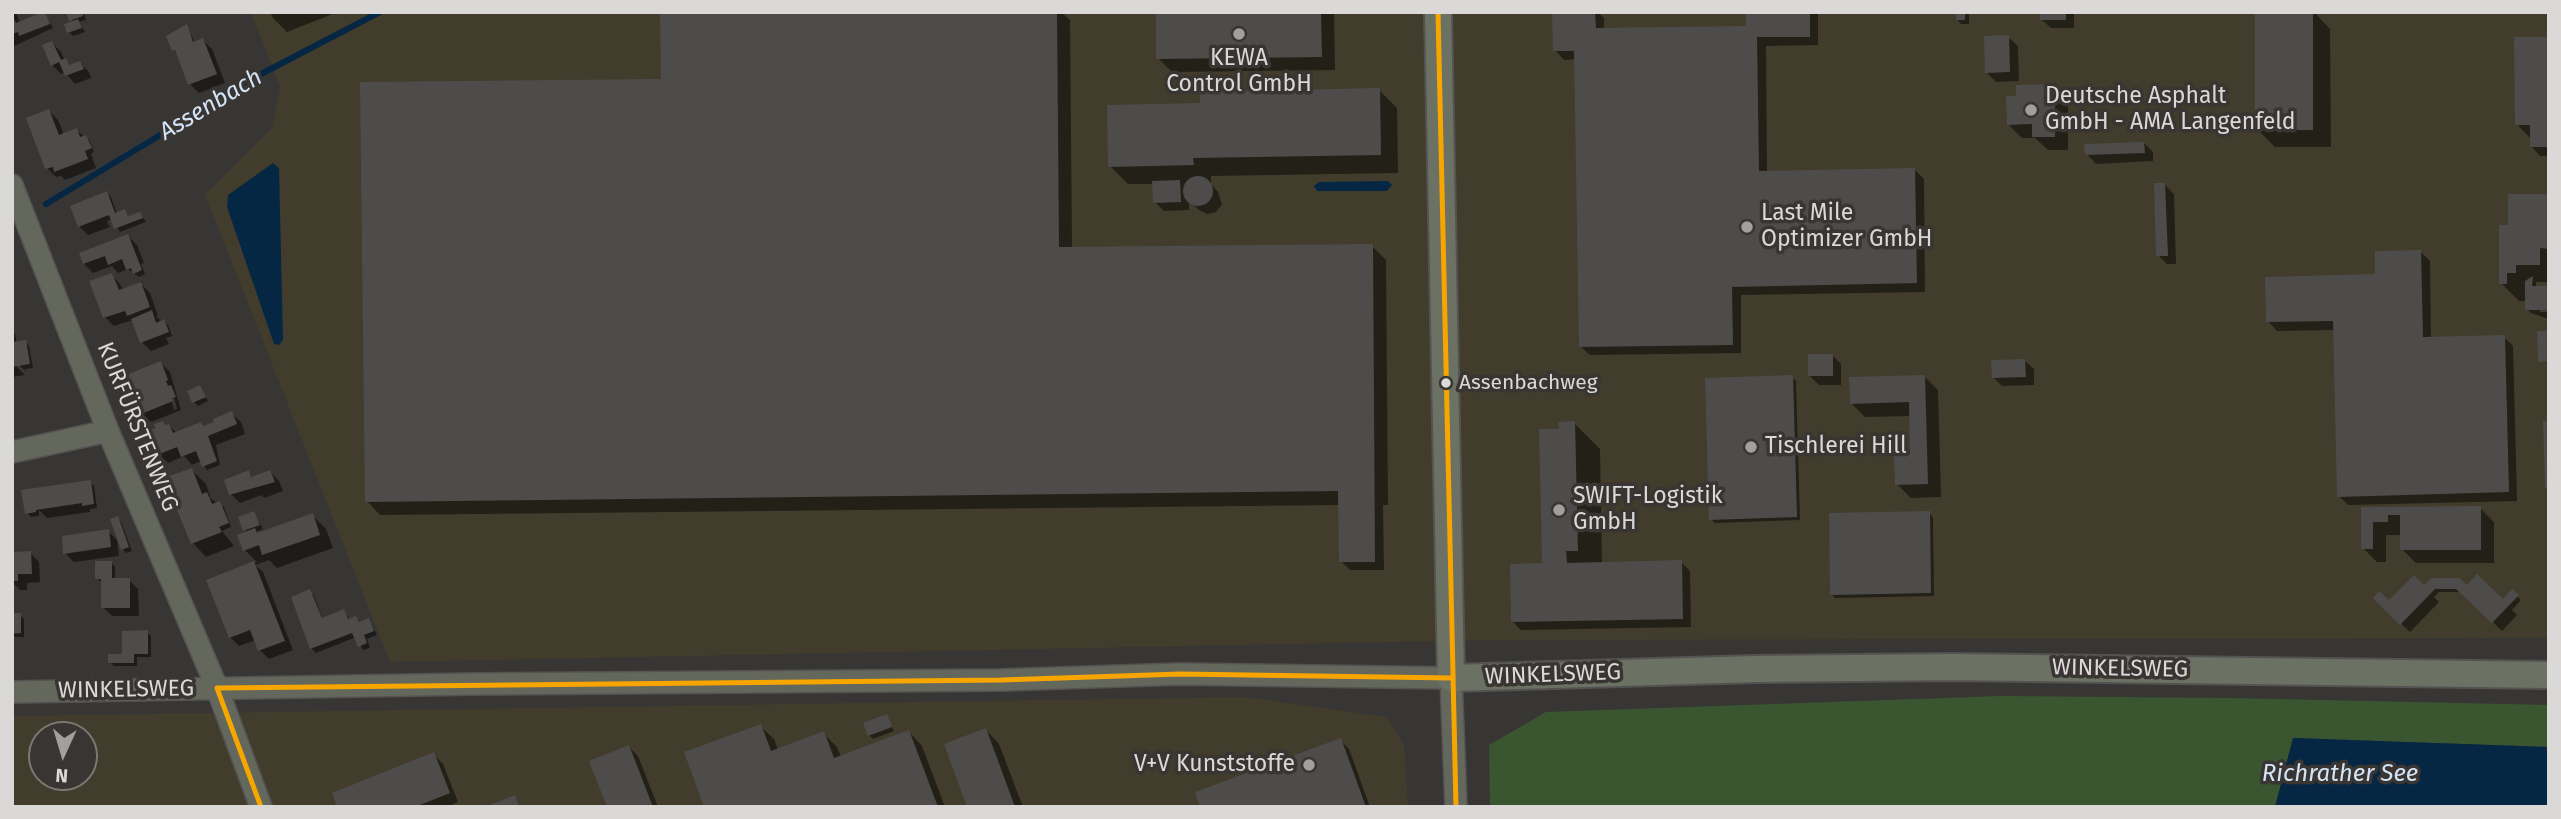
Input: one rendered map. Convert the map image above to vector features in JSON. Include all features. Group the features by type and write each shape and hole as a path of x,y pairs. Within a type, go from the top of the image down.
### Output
{"main road":[{"path":"1438,12 1451,678"},
{"name":"WINKELSWEG","path":"1451,678 1755,668 1954,667 2549,675"}],"street":[{"name":"KURFÜRSTENWEG","path":"12,185 108,431 217,688 261,807"},
{"path":"12,452 108,431"},
{"name":"WINKELSWEG","path":"12,692 488,683 1001,680 1180,674 1451,678"},
{"path":"1451,678 1456,807"}],"shaded area":[{"path":"251,12 2549,12 2549,638 1490,640 390,662 205,195 272,128 280,87"},
{"path":"1246,697 1387,717 1404,745 1408,807 12,807 12,716"}],"green space":[{"path":"2001,696 2549,705 2549,747 2293,738 2275,807 1490,807 1489,745 1546,712"}],"water":[{"path":"273,163 279,168 283,340 279,345 274,344 227,207 228,195"},
{"path":"1388,181 1392,185 1387,191 1317,191 1314,186 1319,182"},
{"name":"Richrather See","path":"2293,738 2549,747 2549,807 2275,807"}],"building":[{"path":"45,12 50,24 19,36 18,32 12,34 12,14 16,23"},
{"path":"66,12 82,12 83,16 69,21"},
{"path":"660,12 1057,12 1059,247 1373,244 1375,562 1339,562 1338,491 365,502 360,82 661,79"},
{"name":"KEWA Control GmbH","path":"1156,12 1321,12 1322,57 1156,59"},
{"name":"Last Mile Optimizer GmbH","path":"1552,12 1595,12 1596,28 1746,26 1746,12 1810,12 1810,37 1757,37 1759,171 1915,168 1917,283 1732,287 1733,345 1579,347 1574,51 1553,51"},
{"path":"1956,12 1965,12 1965,20 1956,20"},
{"path":"2040,12 2066,12 2066,20 2040,20"},
{"path":"2255,12 2313,12 2313,130 2255,130"},
{"path":"78,19 82,28 67,33 64,24"},
{"path":"187,24 193,42 203,38 217,74 188,85 175,50 172,51 166,36"},
{"path":"2009,35 2010,72 1985,73 1984,36"},
{"path":"2514,37 2549,37 2549,147 2530,147 2530,125 2515,125"},
{"path":"52,41 61,60 66,58 69,65 80,61 84,69 65,76 59,62 51,66 42,45"},
{"name":"Deutsche Asphalt GmbH - AMA Langenfeld","path":"2055,84 2055,137 2032,137 2032,124 2007,125 2006,96 2016,96 2016,85"},
{"path":"1380,88 1381,155 1193,158 1194,165 1108,167 1107,105 1200,103 1200,92"},
{"path":"49,109 59,135 77,128 80,137 86,135 92,148 85,151 88,159 54,172 53,167 45,169 26,118"},
{"path":"2144,142 2145,153 2085,155 2084,144"},
{"path":"1198,176 1209,180 1213,191 1209,202 1198,206 1187,202 1183,191 1187,180"},
{"path":"1180,180 1181,202 1153,203 1152,181"},
{"path":"2154,183 2165,183 2168,256 2156,256"},
{"path":"107,191 115,213 125,209 128,216 140,212 143,218 114,229 109,215 78,227 70,206"},
{"path":"2508,194 2549,194 2549,249 2540,248 2540,265 2516,265 2516,273 2507,273 2507,284 2499,284 2499,225 2508,225"},
{"path":"128,234 142,270 133,274 131,268 126,270 122,259 108,265 105,256 83,264 79,253"},
{"path":"2421,250 2423,337 2505,335 2509,492 2337,497 2333,321 2266,322 2265,277 2375,274 2375,251"},
{"path":"112,273 119,290 141,282 150,307 127,316 125,311 103,318 89,281"},
{"path":"2533,276 2532,286 2549,286 2549,310 2525,310 2525,281"},
{"path":"152,310 156,323 164,319 169,332 140,343 131,319"},
{"path":"2537,331 2549,331 2549,361 2538,362"},
{"path":"26,340 30,364 12,367 12,342"},
{"path":"1808,354 1833,354 1833,376 1808,376"},
{"path":"2025,359 2026,377 1992,378 1991,360"},
{"path":"161,361 168,386 171,385 176,397 172,398 173,401 141,414 126,375"},
{"name":"Tischlerei Hill","path":"1793,375 1797,517 1709,520 1705,378"},
{"path":"1925,375 1928,484 1895,485 1894,455 1910,455 1909,402 1850,404 1849,377"},
{"path":"200,385 206,397 192,403 187,391"},
{"path":"232,411 237,424 208,436 217,461 202,467 196,451 181,457 177,447 157,455 148,431 156,428 154,424 163,421 165,425 169,424 173,433 201,422 203,426 214,422 213,419"},
{"path":"1575,421 1578,551 1566,551 1567,563 1682,560 1683,619 1511,622 1510,564 1542,563 1539,429 1559,429 1558,422"},
{"path":"2543,421 2549,421 2549,488 2545,488"},
{"path":"192,468 202,494 207,492 212,504 220,501 229,523 219,527 222,532 191,544 164,478"},
{"path":"249,470 251,477 270,470 275,482 229,495 224,480"},
{"path":"91,480 94,504 82,506 82,503 25,514 21,490"},
{"path":"2481,506 2481,550 2400,550 2400,515 2388,515 2388,522 2373,522 2373,549 2361,549 2361,507"},
{"path":"254,511 260,525 243,531 238,517"},
{"path":"1930,511 1931,593 1830,595 1829,513"},
{"path":"313,513 320,535 262,555 259,545 243,551 237,535 255,528 257,533"},
{"path":"118,516 129,547 121,550 110,519"},
{"path":"109,529 111,547 63,554 62,536"},
{"path":"31,551 32,574 18,574 18,581 12,581 12,552"},
{"path":"95,561 112,561 112,578 130,578 130,608 101,608 101,579 95,579"},
{"path":"254,561 285,641 258,651 250,630 229,638 206,580"},
{"path":"2477,574 2503,599 2512,589 2519,595 2492,623 2456,589 2435,589 2400,625 2373,598 2379,591 2389,600 2414,575 2424,585 2432,578 2459,578 2467,585"},
{"path":"310,589 322,618 344,609 348,619 356,616 359,622 369,618 374,631 364,635 367,643 358,647 352,633 310,649 291,597"},
{"path":"12,613 21,613 21,633 12,634"},
{"path":"148,630 148,654 134,654 134,663 108,663 108,654 122,654 122,631"},
{"path":"887,714 892,727 868,736 863,723"},
{"path":"761,724 771,751 824,731 834,758 909,730 938,807 704,807 684,752"},
{"path":"986,728 1015,807 967,807 944,744"},
{"name":"V+V Kunststoffe","path":"1341,738 1366,807 1200,807 1195,792"},
{"path":"629,745 653,807 607,807 589,761"},
{"path":"434,752 450,793 415,807 337,807 332,793"},
{"path":"515,795 519,807 485,807"}],"waterway":[{"name":"Assenbach","path":"46,204 263,73 380,12"}],"transit line":[{"path":"1438,12 1456,807"},
{"path":"217,688 1001,680 1180,674 1451,678"},
{"path":"217,688 261,807"}],"place":[{"name":"KEWA Control GmbH","path":"1239,34"},
{"name":"Deutsche Asphalt GmbH - AMA Langenfeld","path":"2031,110"},
{"name":"Last Mile Optimizer GmbH","path":"1747,227"},
{"name":"Assenbachweg","path":"1446,383"},
{"name":"Tischlerei Hill","path":"1751,447"},
{"name":"SWIFT-Logistik GmbH","path":"1559,510"},
{"name":"V+V Kunststoffe","path":"1309,765"}]}
